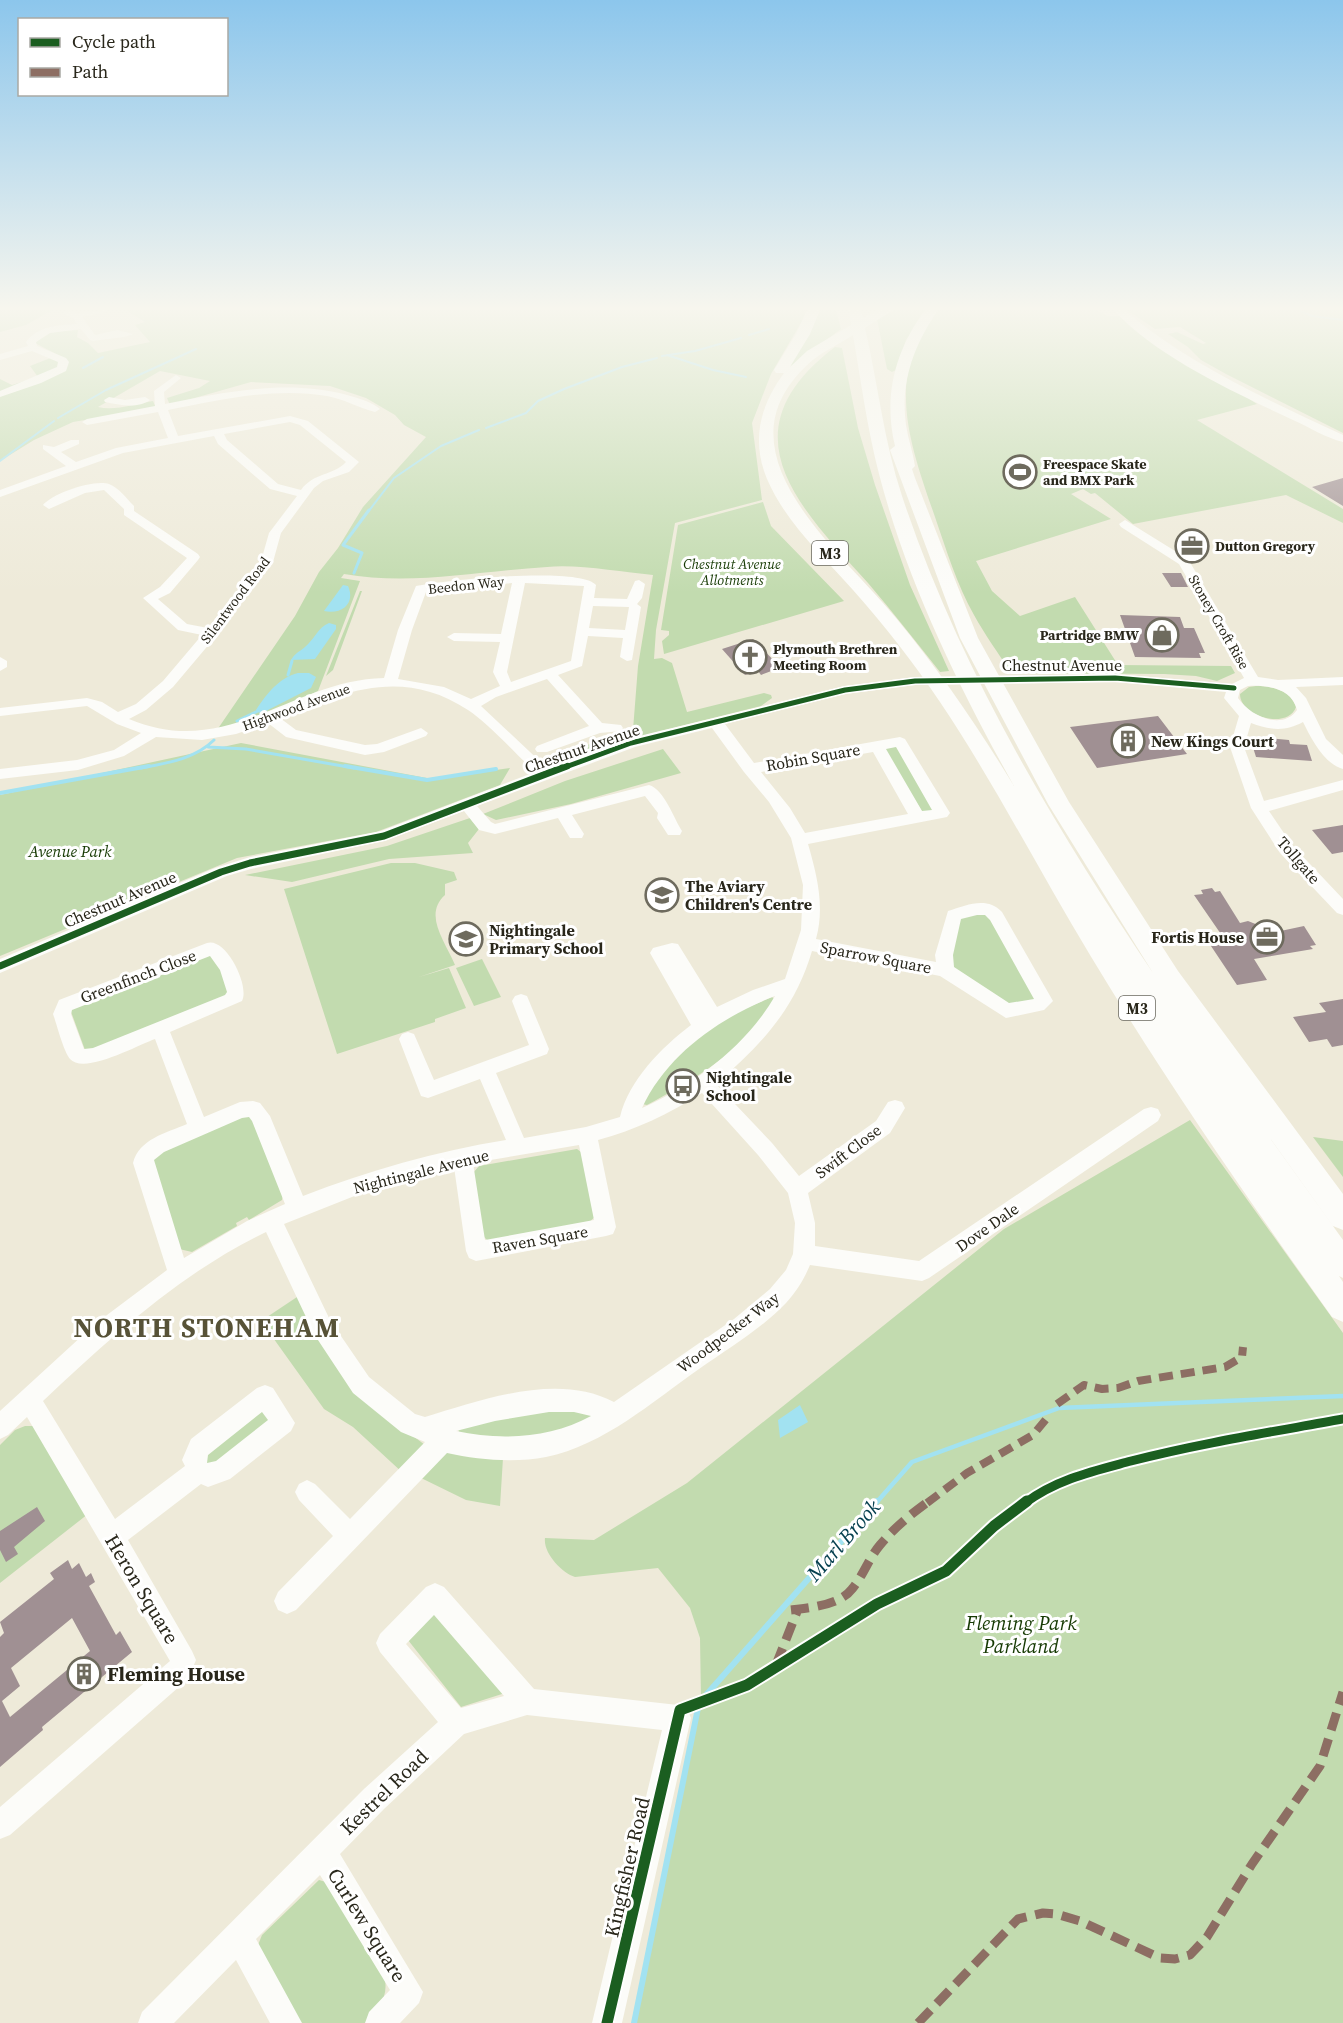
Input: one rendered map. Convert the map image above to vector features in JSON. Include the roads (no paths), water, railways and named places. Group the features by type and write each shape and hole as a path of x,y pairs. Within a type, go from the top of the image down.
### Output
{"highway":[{"name":"M3","path":"765,404 763,413 767,423 768,458 785,500 802,524 901,635 948,699 1100,952 1218,1129 1343,1307"},
{"name":"M3","path":"767,423 773,404"},
{"name":"M3","path":"872,404 893,493 925,582 962,664 987,693 1169,978 1343,1217"},
{"name":"M3","path":"886,404 907,478 954,601 982,664 987,693 1019,777 1114,935 1263,1155 1343,1264"},
{"name":"M3","path":"897,404 898,421 908,464 907,478"}],"street":[{"path":"87,422 156,404"},
{"path":"161,404 174,440"},
{"path":"344,408 351,404"},
{"path":"365,404 375,409"},
{"path":"1274,404 1343,439"},
{"name":"Silentwood Road","path":"0,494 120,450 217,431 296,419 353,462 345,470 316,481 304,494 275,533 267,562 211,633 168,684 141,707 125,713 121,720"},
{"path":"217,431 222,442 274,487 304,494"},
{"path":"75,442 50,449 75,467"},
{"path":"49,505 53,501 99,486 109,489 130,508 128,512 194,557 165,590 149,598 183,627 211,633"},
{"name":"Stoney Croft Rise","path":"1125,524 1184,562 1252,681"},
{"path":"508,688 500,672 519,580"},
{"name":"Beedon Way","path":"390,682 405,630 421,589 487,581 587,582 590,585 589,602"},
{"path":"471,705 508,688 572,667 578,661 589,602 630,603 636,598 639,584"},
{"path":"627,657 634,607"},
{"path":"583,632 631,634"},
{"path":"454,637 507,638"},
{"path":"0,660 0,667"},
{"path":"550,674 598,728"},
{"name":"Chestnut Avenue","path":"0,966 221,872 250,863 384,836 631,743 845,690 915,681 1096,678 1234,688"},
{"path":"1284,724 1302,717 1304,708 1320,691 1343,681 1277,684 1252,681 1234,688 1231,693 1233,705 1246,716 1266,723 1284,724 1320,741"},
{"name":"Highwood Avenue","path":"0,712 87,702 97,704 121,720 155,731 186,735 223,733 272,719 338,690 365,684 390,682 441,692 471,705 502,731 510,742 514,757 538,777"},
{"name":"Chestnut Avenue","path":"1168,683 1233,705"},
{"path":"1277,684 1294,693 1320,741 1343,764"},
{"name":"Tollgate","path":"1246,716 1243,733 1237,747 1259,808 1286,849 1343,909"},
{"path":"272,719 291,734 359,743 373,750 421,733"},
{"name":"Nightingale Avenue","path":"0,1427 108,1326 178,1272 271,1220 371,1180 462,1157 587,1135 628,1123 685,1094 734,1059 758,1035 793,984 807,944 812,901 809,873 799,840 785,814 723,735 716,722"},
{"path":"1243,733 1266,723"},
{"path":"542,749 598,728 616,728"},
{"path":"0,774 86,762 119,753 155,731"},
{"name":"Robin Square","path":"749,769 900,742 942,813 799,840"},
{"name":"Robin Square","path":"877,746 918,818"},
{"path":"1259,808 1343,785"},
{"path":"467,805 485,826 495,828 649,790 666,813 665,818 674,831"},
{"path":"563,813 576,834"},
{"name":"Sparrow Square","path":"807,944 945,970 1006,1011 1038,1005 1044,1001 996,916 989,909 961,912 953,917 944,955 945,970"},
{"name":"Greenfinch Close","path":"206,949 216,950 236,989 236,996 228,1002 160,1029 95,1055 82,1057 77,1054 63,1009 71,1001 206,949"},
{"path":"628,1123 629,1112 658,1069 707,1022 767,992 793,984"},
{"path":"408,1039 428,1090 486,1071 540,1049 520,1001"},
{"path":"160,1029 198,1128"},
{"path":"486,1071 519,1148"},
{"name":"Woodpecker Way","path":"271,1220 322,1327 361,1385 409,1424 465,1445 512,1448 546,1445 579,1435 615,1415 741,1326 777,1296 794,1277 804,1254 805,1223 796,1189 759,1142 703,1082"},
{"name":"Swift Close","path":"796,1189 884,1127 894,1108"},
{"path":"178,1272 143,1158 152,1149 240,1110 256,1110 297,1208"},
{"name":"Dove Dale","path":"804,1254 922,1271 1151,1115"},
{"name":"Raven Square","path":"462,1157 476,1251 606,1227 587,1135"},
{"name":"Heron Square","path":"0,1825 182,1666 183,1660 29,1398"},
{"path":"287,1601 351,1537 434,1435 507,1406 581,1401 605,1407 615,1415"},
{"path":"111,1537 198,1471"},
{"path":"306,1492 351,1537"},
{"path":"456,1723 389,1642 435,1596 527,1702"},
{"name":"Kestrel Road","path":"153,2023 374,1799 456,1723 527,1702 678,1718"},
{"name":"Kingfisher Road","path":"608,2023 678,1718"},
{"name":"Curlew Square","path":"322,1852 408,1992 380,2023"},
{"path":"239,1937 287,2023"}],"water":[{"path":"343,585 348,586 350,592 348,603 341,610 324,611"},
{"path":"329,623 336,625 336,629 315,659 291,660 322,627"},
{"path":"298,673 309,673 316,677 311,688 266,711 260,713 256,710 274,687 285,678"},
{"path":"800,1405 808,1422 780,1438 778,1420"}],"waterway":[{"path":"58,418 81,404"},
{"path":"486,428 526,413 535,404"},
{"path":"0,461 54,421"},
{"path":"368,512 394,478 441,446 479,430"},
{"path":"354,573 362,553 343,545 369,510"},
{"path":"288,675 292,661"},
{"path":"237,721 258,711"},
{"path":"141,768 189,756 214,740"},
{"path":"208,747 246,749 354,768"},
{"path":"0,793 149,766"},
{"path":"345,766 427,780 496,769"},
{"name":"Marl Brook","path":"876,1503 912,1462 1059,1408 1343,1396"},
{"name":"Marl Brook","path":"634,2023 699,1703 877,1501"}],"place":[{"name":"Freespace Skate and BMX Park","path":"1020,472"},
{"name":"Dutton Gregory","path":"1192,546"},
{"name":"Partridge BMW","path":"1162,635"},
{"name":"Plymouth Brethren Meeting Room","path":"750,657"},
{"name":"New Kings Court","path":"1128,741"},
{"name":"The Aviary Children's Centre","path":"662,895"},
{"name":"Fortis House","path":"1267,937"},
{"name":"Nightingale Primary School","path":"466,939"},
{"name":"Nightingale School","path":"683,1086"},
{"name":"Fleming House","path":"84,1674"}],"district":[{"name":"NORTH STONEHAM","path":"207,1327"}],"park label":[{"name":"Chestnut Avenue Allotments","path":"732,572"},
{"name":"Avenue Park","path":"70,851"},
{"name":"Fleming Park Parkland","path":"1021,1634"}]}
